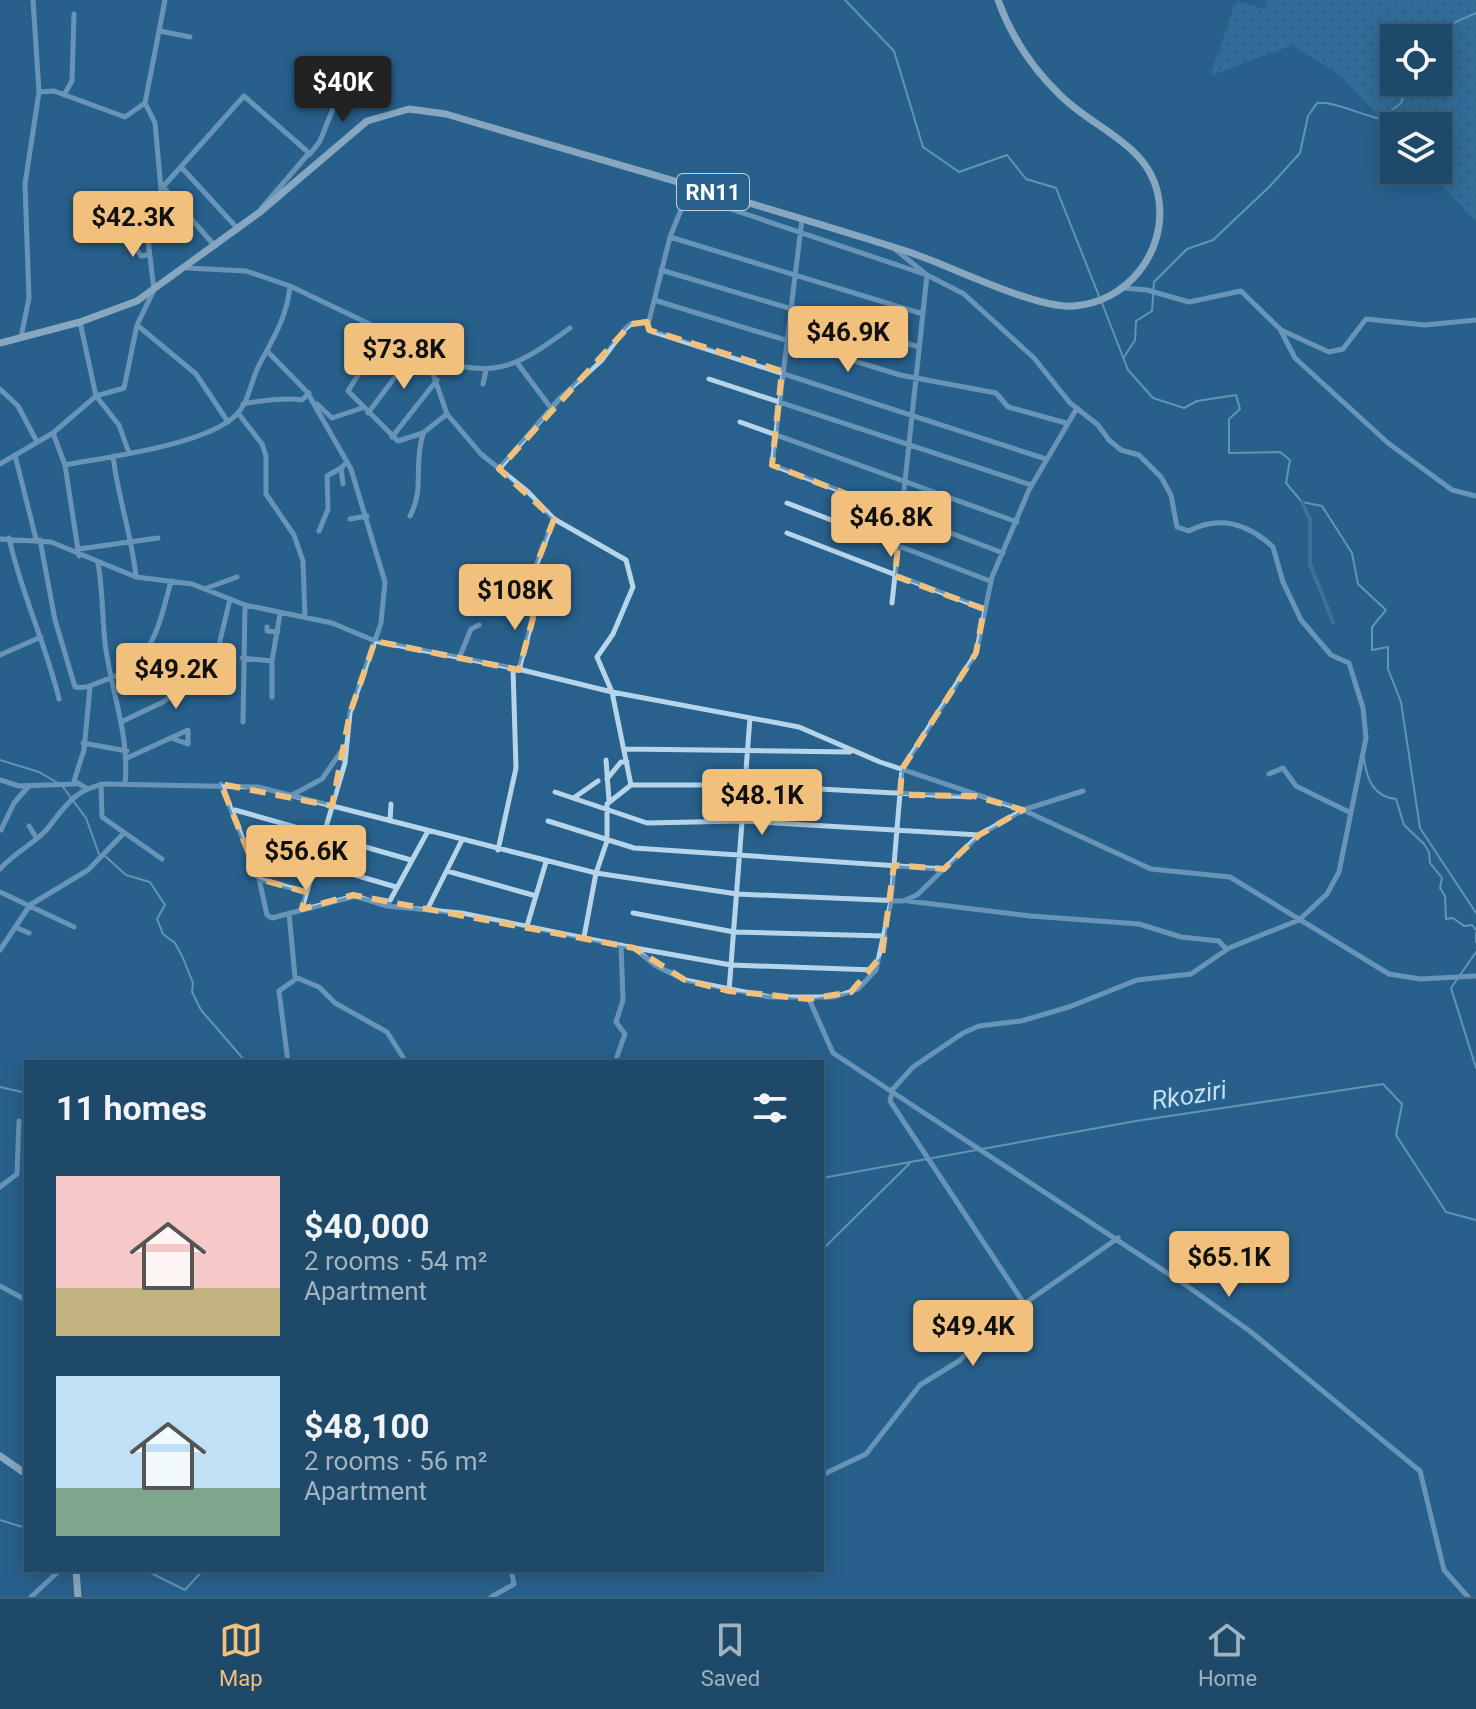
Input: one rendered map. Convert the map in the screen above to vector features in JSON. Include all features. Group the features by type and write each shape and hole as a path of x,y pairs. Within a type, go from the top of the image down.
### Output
{"main road":[{"name":"RN11","path":"0,343 80,322 128,305 187,268 238,229 367,121 409,109 446,114 802,218 892,247 1033,300 1057,305 1087,303 1124,288 1149,256 1160,213 1154,180 1141,155 1063,98 1047,81 1011,31 998,0"},
{"path":"0,1456 24,1473"},
{"path":"76,1572 78,1597"}],"street":[{"path":"20,338 29,298 24,197 27,152 36,123 39,92 33,0"},
{"path":"0,464 36,440 53,433 96,396 123,391 137,325 154,290 147,255 163,188 155,123 145,103 165,0"},
{"path":"64,95 72,81 74,14"},
{"path":"160,31 190,37"},
{"path":"260,212 320,141 347,74"},
{"path":"39,92 54,91 125,117 145,103"},
{"path":"163,188 244,96 309,155"},
{"path":"182,168 238,229"},
{"path":"691,185 670,237 647,322 651,331 1046,459"},
{"path":"163,188 215,246"},
{"path":"686,194 927,275 964,294 1034,358 1077,408 1121,450 1139,455 1161,477 1171,495 1177,527 1189,531 1209,521 1235,523 1273,547 1283,582 1301,620 1331,655 1347,660 1363,708 1366,738 1336,882 1299,920 1226,949 1181,977 1137,980 1069,1007 1021,1021 974,1028 913,1067 893,1089 890,1101 1025,1305"},
{"path":"102,212 128,234 141,256 147,255"},
{"path":"802,218 772,465 1003,553"},
{"path":"670,237 923,314"},
{"path":"892,247 927,275"},
{"path":"187,268 246,271 290,286 386,331 427,357 462,368 486,370 518,364 570,328"},
{"path":"661,270 919,347"},
{"path":"892,603 927,275"},
{"path":"65,465 129,453 202,434 228,422 238,413 268,352 286,311 290,286"},
{"path":"1124,288 1147,290 1189,302 1241,291 1281,330 1295,358 1388,443 1452,490 1476,496"},
{"path":"654,300 916,377 996,393 1008,407 1066,423"},
{"path":"1281,330 1335,353 1343,349 1366,319 1425,325 1476,320"},
{"path":"80,322 96,396 119,425 129,453"},
{"path":"499,469 551,408 601,361 631,324 647,322"},
{"path":"137,325 196,374 228,422"},
{"path":"386,331 348,388 365,410 398,441 423,433 447,414"},
{"path":"268,352 332,418 365,410 416,349"},
{"path":"427,357 447,414 481,454 554,519 626,560 633,587 613,634 598,654 612,692 631,785"},
{"path":"518,364 551,408"},
{"path":"483,384 486,370"},
{"path":"709,379 1031,485"},
{"path":"392,437 437,380"},
{"path":"0,389 18,406 36,440"},
{"path":"243,404 262,399 281,403 294,398 302,400 307,392"},
{"path":"302,909 345,763 350,713 381,623 385,582 367,516 347,462 307,392"},
{"path":"634,948 656,966 685,980 729,991 809,999 851,992 876,970 891,901 902,769 976,653 990,581 1031,485 1077,408"},
{"path":"238,413 264,449 266,494 294,535 303,561 305,617"},
{"path":"740,422 1017,522"},
{"path":"53,433 65,465 79,552"},
{"path":"410,516 418,503 416,457 423,433"},
{"path":"15,455 74,685 90,687 140,662 156,637 171,581"},
{"path":"113,456 117,493 132,543 136,577"},
{"path":"319,531 328,509 327,476 347,462"},
{"path":"341,468 343,484"},
{"path":"787,503 990,581"},
{"path":"531,510 539,504"},
{"path":"350,519 367,516"},
{"path":"498,850 516,768 516,670 533,618 525,595 554,519"},
{"path":"787,533 984,609"},
{"path":"9,538 59,699"},
{"path":"79,552 158,538"},
{"path":"0,539 38,540 79,552 98,563 136,577 206,589 245,605 332,623 375,641 460,656 612,692 803,728 855,752 974,796 1023,810 1151,869 1226,875 1389,974 1448,979 1476,976"},
{"path":"98,563 105,595 105,643 127,755 125,784"},
{"path":"206,589 237,577"},
{"path":"299,586 306,590"},
{"path":"208,691 230,599"},
{"path":"243,722 245,605"},
{"path":"272,697 270,664 280,614"},
{"path":"460,656 471,629 479,625"},
{"path":"267,627 267,631 278,632"},
{"path":"0,655 41,637"},
{"path":"242,658 270,664 283,654"},
{"path":"121,722 169,699 188,684 189,674"},
{"path":"72,784 83,743 90,687"},
{"path":"729,991 750,718"},
{"path":"83,743 127,755 171,738"},
{"path":"291,795 322,779 345,746"},
{"path":"625,749 644,752 747,749 855,752"},
{"path":"584,937 596,873 607,841 606,807 609,800 606,760"},
{"path":"606,780 621,762 627,762"},
{"path":"1269,774 1283,768 1296,786 1351,813"},
{"path":"0,780 29,786 72,784 88,788"},
{"path":"575,797 598,781"},
{"path":"72,784 79,792"},
{"path":"101,784 102,817 162,859"},
{"path":"0,869 48,828 51,820 79,792 88,788 101,784 221,784 258,787 596,873 737,894 907,901 1031,916 1139,924 1181,937 1219,941 1226,949"},
{"path":"221,784 234,810 259,879 267,915 272,918 351,896 387,906 527,926 731,965 876,970"},
{"path":"609,800 631,785 745,785 900,795 974,796"},
{"path":"1,830 14,803 29,786"},
{"path":"907,901 979,835 1023,810 1083,791"},
{"path":"555,792 647,823 742,821 979,835"},
{"path":"390,821 391,804"},
{"path":"234,810 411,860"},
{"path":"548,821 634,848 944,869"},
{"path":"29,826 36,837"},
{"path":"387,906 428,831"},
{"path":"0,950 30,905 88,870 124,833"},
{"path":"427,910 462,840"},
{"path":"245,843 396,887"},
{"path":"0,852 8,860"},
{"path":"527,926 546,862"},
{"path":"447,871 536,896"},
{"path":"259,879 306,892"},
{"path":"0,892 74,927"},
{"path":"289,913 296,979"},
{"path":"633,913 734,932 885,936"},
{"path":"15,927 29,933"},
{"path":"616,1060 625,1034 616,1022 623,1000 621,945"},
{"path":"288,1060 279,991 296,979"},
{"path":"296,979 317,986 335,1003 387,1032 405,1060"},
{"path":"809,999 830,1050 1118,1238 1251,1332 1420,1471 1444,1570 1468,1597"},
{"path":"0,1187 17,1174 19,1121"},
{"path":"824,1474 870,1451 912,1392 959,1361 990,1328 1118,1238"},
{"path":"0,1286 24,1299"},
{"path":"31,1597 58,1572"},
{"path":"491,1597 514,1584 511,1572"}],"highlighted area":[{"path":"647,322 649,330 782,371 772,465 901,515 895,576 984,609 976,653 902,769 900,795 974,796 1023,810 979,835 944,869 894,865 882,955 851,992 809,999 729,991 685,980 634,948 353,895 302,909 306,892 259,879 221,784 332,806 350,713 375,641 519,670 533,618 525,595 554,519 499,469 631,324"}],"shaded area":[{"path":"1267,0 1476,0 1476,222 1441,184 1452,184 1452,112 1380,112 1380,118 1342,77 1293,45 1210,76 1236,1 1265,9"}],"waterway":[{"path":"845,0 894,51 923,147 959,172 1007,155 1026,179 1056,188 1099,296"},
{"path":"1452,24 1476,13"},
{"path":"1124,357 1135,340 1136,321 1152,311 1154,282 1187,249 1213,240 1300,153 1308,116 1317,103 1331,104 1381,119 1401,103 1403,96"},
{"path":"1102,303 1128,370 1153,398 1184,408 1197,401 1236,395 1240,409 1229,419 1229,453 1280,452 1290,460 1286,483 1302,502 1322,506 1352,553 1358,584 1386,610 1372,627 1372,650 1388,647 1388,669 1401,702 1420,828 1476,913"},
{"path":"1302,502 1310,519 1310,564 1333,622"},
{"path":"1364,759 1373,786 1382,795 1396,799 1404,825 1429,852 1430,863 1442,878 1440,888 1445,896 1446,919 1453,918 1464,926 1472,925 1476,930"},
{"path":"0,760 39,772 58,783"},
{"path":"63,787 86,818 99,854"},
{"path":"105,856 126,875 150,882 165,905 157,919 163,934 175,943 183,958 193,983 192,992 201,1010 244,1060"},
{"path":"1476,933 1476,942"},
{"path":"1476,952 1451,988 1476,1068"},
{"name":"Rkoziri","path":"824,1178 1136,1121 1383,1084 1402,1104 1396,1135 1446,1212 1476,1220"},
{"name":"Rkoziri","path":"0,1087 24,1093"},
{"path":"824,1248 909,1164"},
{"path":"0,1520 24,1527"},
{"path":"149,1572 185,1590 201,1572"}]}
